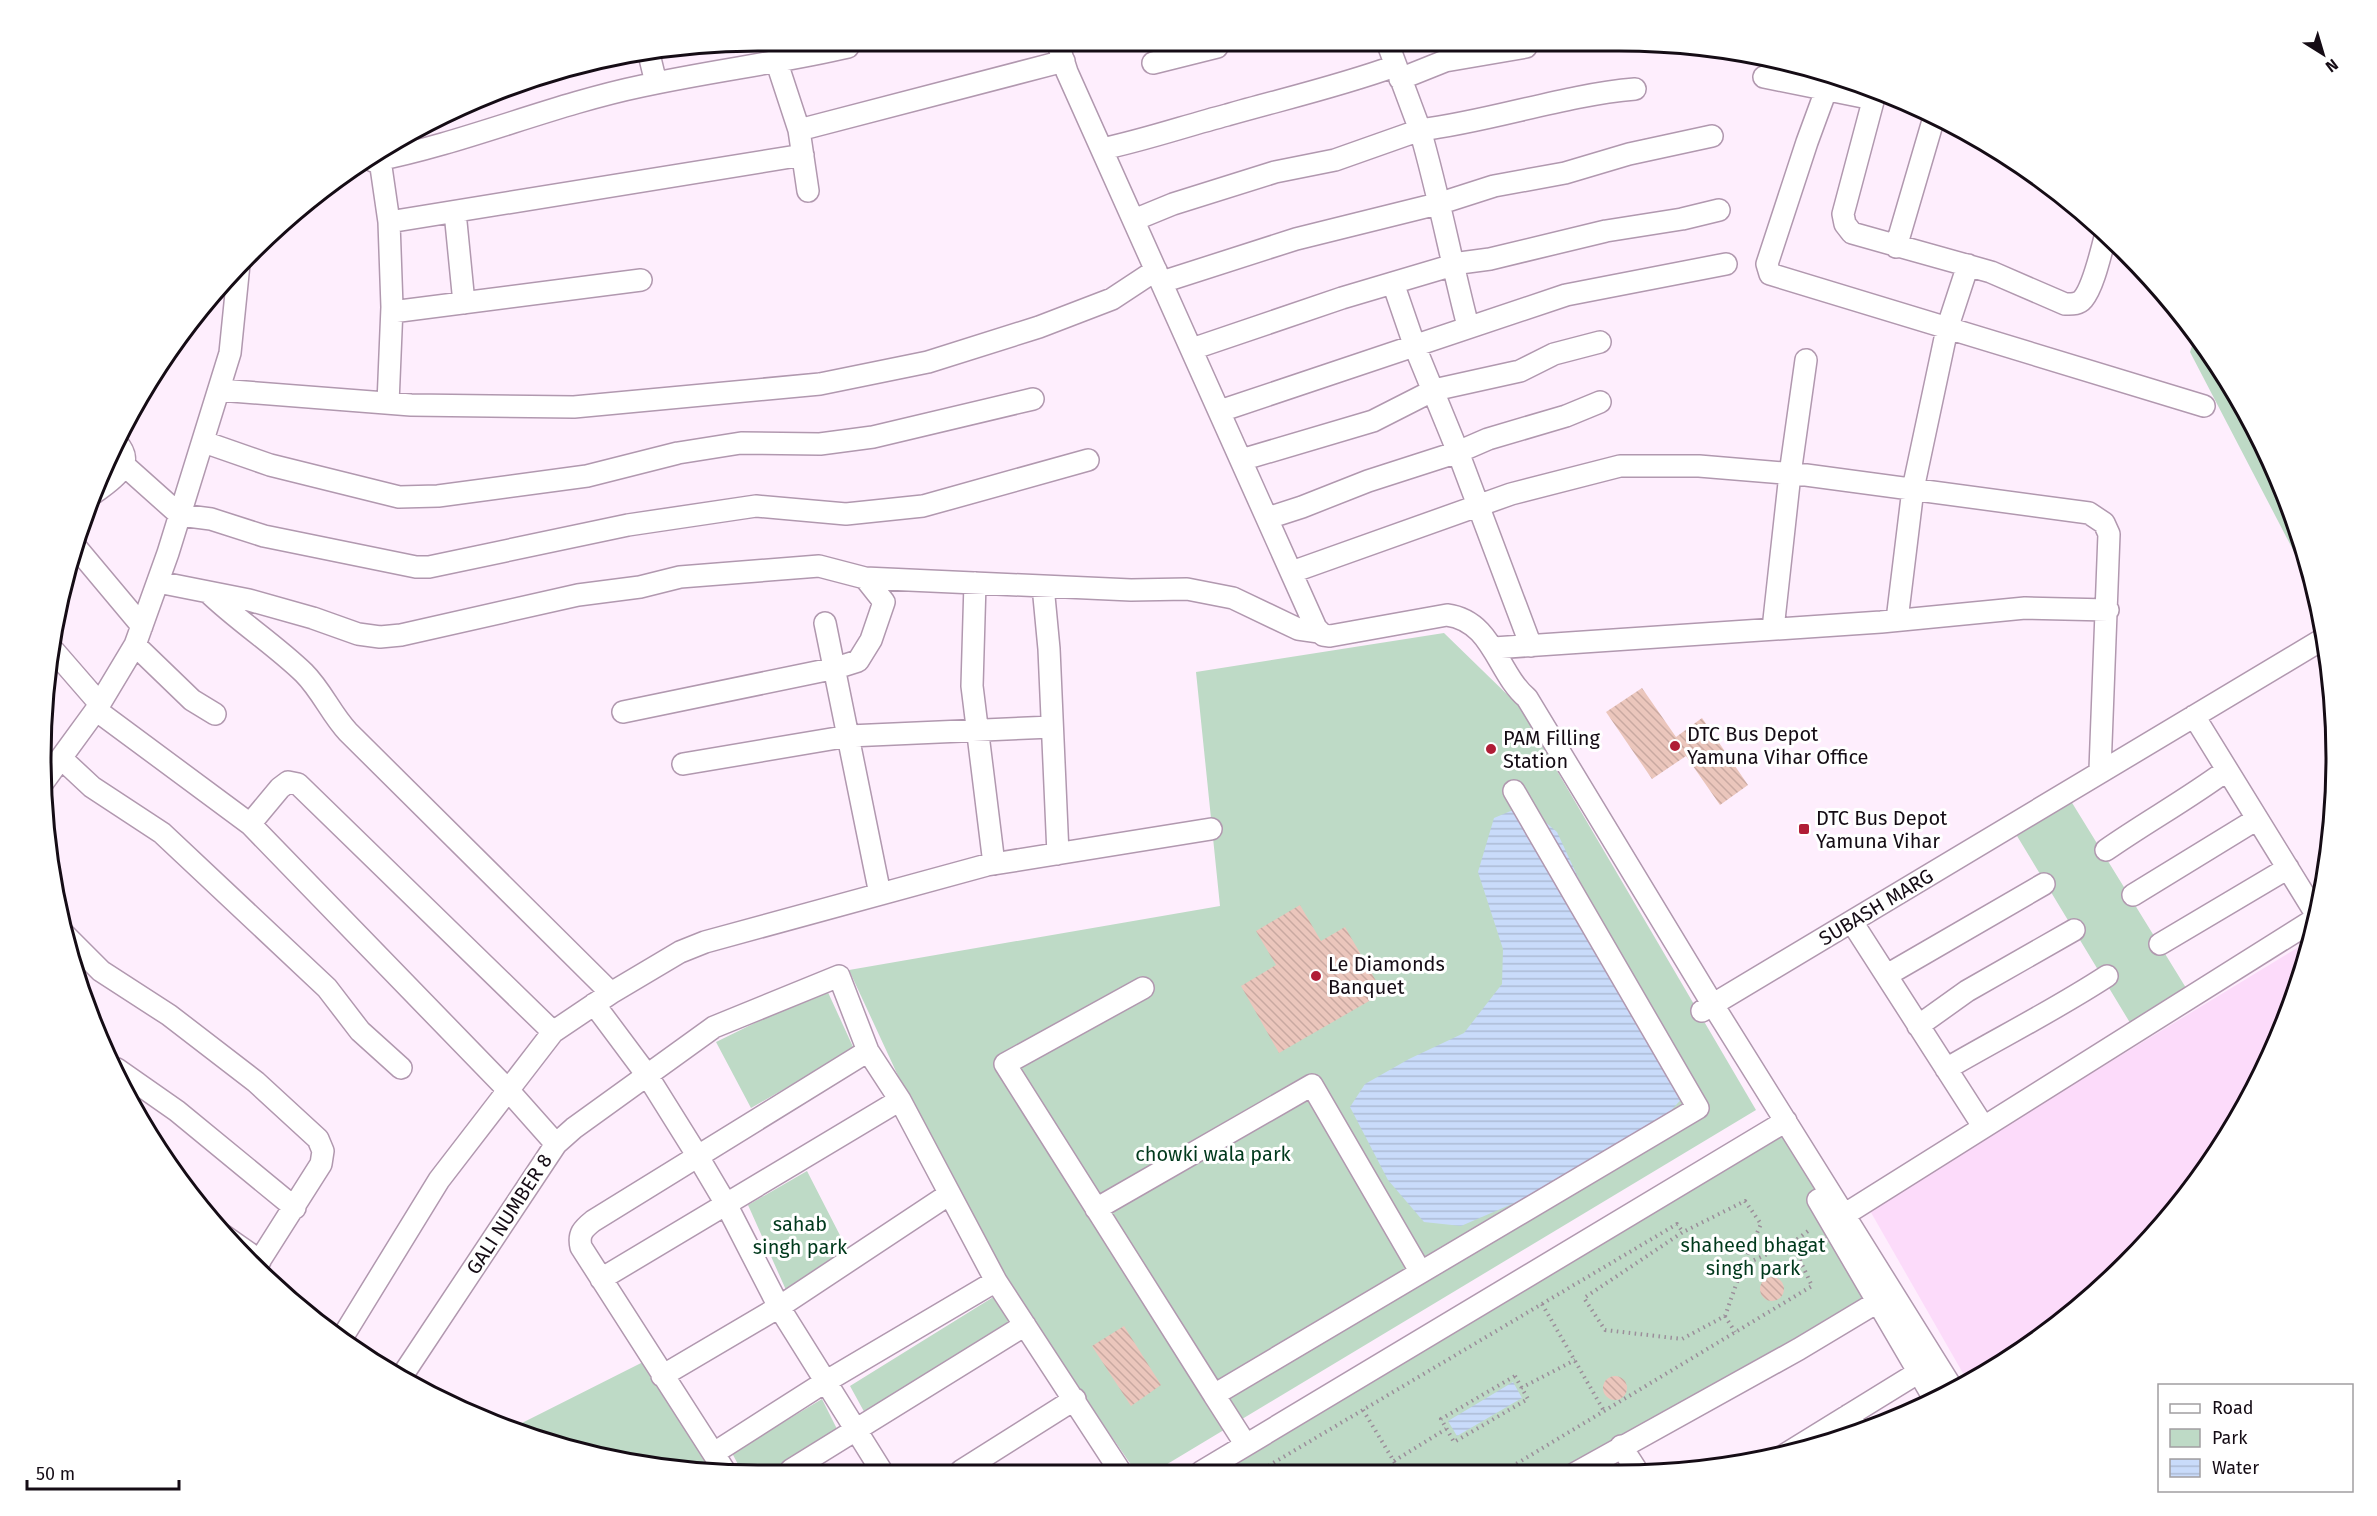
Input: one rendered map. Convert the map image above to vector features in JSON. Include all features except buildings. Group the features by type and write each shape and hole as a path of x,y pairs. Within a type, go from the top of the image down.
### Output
{"street":[{"path":"384,158 459,140 562,107 656,83 777,63 830,51"},
{"path":"1153,63 1201,51"},
{"path":"1102,149 1181,130 1395,64 1445,61 1503,51"},
{"path":"799,130 1061,54 1319,632"},
{"path":"650,60 656,83"},
{"path":"777,63 799,130 808,191"},
{"path":"1395,64 1420,130 1441,203 1452,266 1468,326"},
{"path":"1764,77 1822,81"},
{"path":"1829,84 1807,142 1767,270 1776,277 2204,406"},
{"path":"1134,220 1173,204 1275,172 1335,159 1420,130 1466,124 1534,106 1635,88"},
{"path":"1874,99 1842,214 1852,233 1991,272 2065,304 2076,304 2083,299 2103,243"},
{"path":"1896,247 1932,124"},
{"path":"219,390 388,404 574,407 820,384 928,362 1039,327 1112,299 1159,276 1441,203 1494,186 1565,173 1629,154 1712,136"},
{"path":"389,222 803,154"},
{"path":"377,162 389,222 392,312 388,404"},
{"path":"1192,349 1452,266 1606,231 1682,219 1719,210"},
{"path":"454,212 464,303"},
{"path":"1220,411 1566,295 1726,264"},
{"path":"1897,620 1913,489 1947,328 1968,265"},
{"path":"52,772 98,707 138,636 204,442 230,354 237,280"},
{"path":"392,312 641,280"},
{"path":"1393,283 1415,347 1479,505 1531,646"},
{"path":"1241,460 1373,421 1434,390 1520,370 1554,354 1600,342"},
{"path":"1773,629 1790,474 1806,360"},
{"path":"204,442 270,465 399,497 438,496 586,476 678,453 741,443 820,444 873,437 1034,399"},
{"path":"1268,518 1368,481 1458,452 1488,439 1566,416 1600,402"},
{"path":"107,483 123,470 122,448"},
{"path":"124,465 180,515 211,519 264,536 376,561 429,567 628,525 756,506 846,514 923,506 1088,460"},
{"path":"1292,573 1479,505 1620,466 1699,465 1790,474 2089,513 2099,518 2109,534 2108,610 2100,770"},
{"path":"81,555 138,636 192,700 215,714"},
{"path":"158,582 249,600 358,634 380,637 401,635 578,596 640,587 680,578 819,566 865,578 1043,586 1187,589 1233,598 1298,629 1329,636 1447,615 1465,620 1494,648 1517,689 1517,702 1781,1124 1886,1297 1948,1383"},
{"path":"623,712 836,668 858,661 871,640 884,602 865,578"},
{"path":"975,583 972,686 994,864"},
{"path":"1043,586 1058,854"},
{"path":"207,592 304,673 320,691 336,719 602,998 646,1075 726,1204 779,1307 878,1465"},
{"path":"1494,648 1897,620 2025,608 2108,610"},
{"path":"825,623 836,668 880,894"},
{"name":"SUBASH MARG","path":"1708,1008 2100,770 2316,643"},
{"path":"59,657 98,707 250,824 508,1090 556,1144"},
{"path":"2194,716 2310,904"},
{"path":"683,764 849,736 1052,727"},
{"path":"62,759 92,787 162,833 327,988 360,1030 401,1068"},
{"path":"2106,850 2152,818 2195,794 2227,770"},
{"path":"250,824 280,788 288,782 298,784 553,1032"},
{"path":"1214,1395 1698,1108 1514,791"},
{"path":"2133,895 2257,819"},
{"path":"346,1332 439,1179 553,1032 602,998 680,952 705,942 994,864 1211,829"},
{"path":"2160,944 2288,868"},
{"path":"1887,975 2044,884"},
{"path":"1852,922 1983,1126"},
{"path":"1844,1215 2306,925"},
{"path":"1918,1026 1967,991 2074,930"},
{"path":"77,947 101,971 169,1015 256,1082 318,1139 323,1151 321,1164 261,1261"},
{"name":"GALI NUMBER 8","path":"406,1371 556,1144 574,1128 714,1027 839,976 868,1050"},
{"path":"1946,1069 2032,1018 2069,1001 2107,976"},
{"path":"1143,988 1005,1064 1246,1445"},
{"path":"996,1281 825,1382 719,1461 601,1279 581,1247 579,1238 584,1228 697,1155 868,1050 900,1100 948,1195 996,1281 1116,1465"},
{"path":"126,1076 177,1111 295,1208"},
{"path":"1096,1209 1312,1085 1420,1271"},
{"path":"601,1279 900,1100"},
{"path":"1781,1124 1844,1215 1931,1393"},
{"path":"1213,1465 1781,1124"},
{"path":"662,1376 779,1307 948,1195"},
{"path":"1589,1465 1799,1349 1886,1297"},
{"path":"799,1465 1025,1325"},
{"path":"1853,1423 1919,1372"},
{"path":"972,1465 1075,1400"},
{"path":"1621,1446 1633,1464"}],"path":[{"path":"1745,1201 1761,1224 1743,1265 1725,1316 1682,1339 1605,1330 1584,1298 1683,1232 1745,1201"},
{"path":"1270,1465 1677,1224 1683,1232"},
{"path":"1743,1265 1792,1243 1808,1231"},
{"path":"1514,1465 1812,1286 1792,1243"},
{"path":"1542,1304 1604,1411"},
{"path":"1725,1316 1735,1332"},
{"path":"1521,1388 1575,1360"},
{"path":"1515,1376 1521,1388 1528,1399 1454,1442 1441,1419 1515,1376"},
{"path":"1363,1410 1396,1465"},
{"path":"1394,1461 1446,1429"}],"shaded area":[{"path":"2300,946 2272,1029 2253,1071 2207,1151 2151,1224 2119,1258 2085,1290 2012,1346 1964,1375 1869,1209"}],"green space":[{"path":"2192,345 2207,365 2253,445 2272,487 2295,555 2190,352"},
{"name":"chowki wala park","path":"1444,633 1519,706 1756,1110 1166,1465 1131,1465 969,1229 849,970 1220,906 1196,672"},
{"path":"2066,793 2191,996 2135,1031 2011,826"},
{"path":"826,988 854,1049 751,1108 716,1042"},
{"name":"shaheed bhagat singh park","path":"1784,1124 1892,1290 1589,1465 1213,1465"},
{"name":"sahab singh park","path":"807,1171 847,1249 786,1290 748,1205"},
{"path":"995,1296 1013,1330 867,1417 850,1386"},
{"path":"651,1358 654,1381 712,1463 666,1459 620,1451 575,1441 521,1423"},
{"path":"822,1399 841,1437 790,1465 738,1464 732,1453"}],"water":[{"path":"1525,805 1557,832 1607,940 1686,1094 1667,1115 1561,1183 1461,1226 1424,1222 1388,1180 1350,1107 1365,1084 1409,1059 1464,1033 1502,984 1503,949 1478,872 1494,818"},
{"path":"1513,1382 1522,1398 1457,1436 1448,1421"}],"place":[{"name":"DTC Bus Depot Yamuna Vihar Office","path":"1675,746"},
{"name":"PAM Filling Station","path":"1491,749"},
{"name":"DTC Bus Depot Yamuna Vihar","path":"1804,829"},
{"name":"Le Diamonds Banquet","path":"1316,976"}]}
